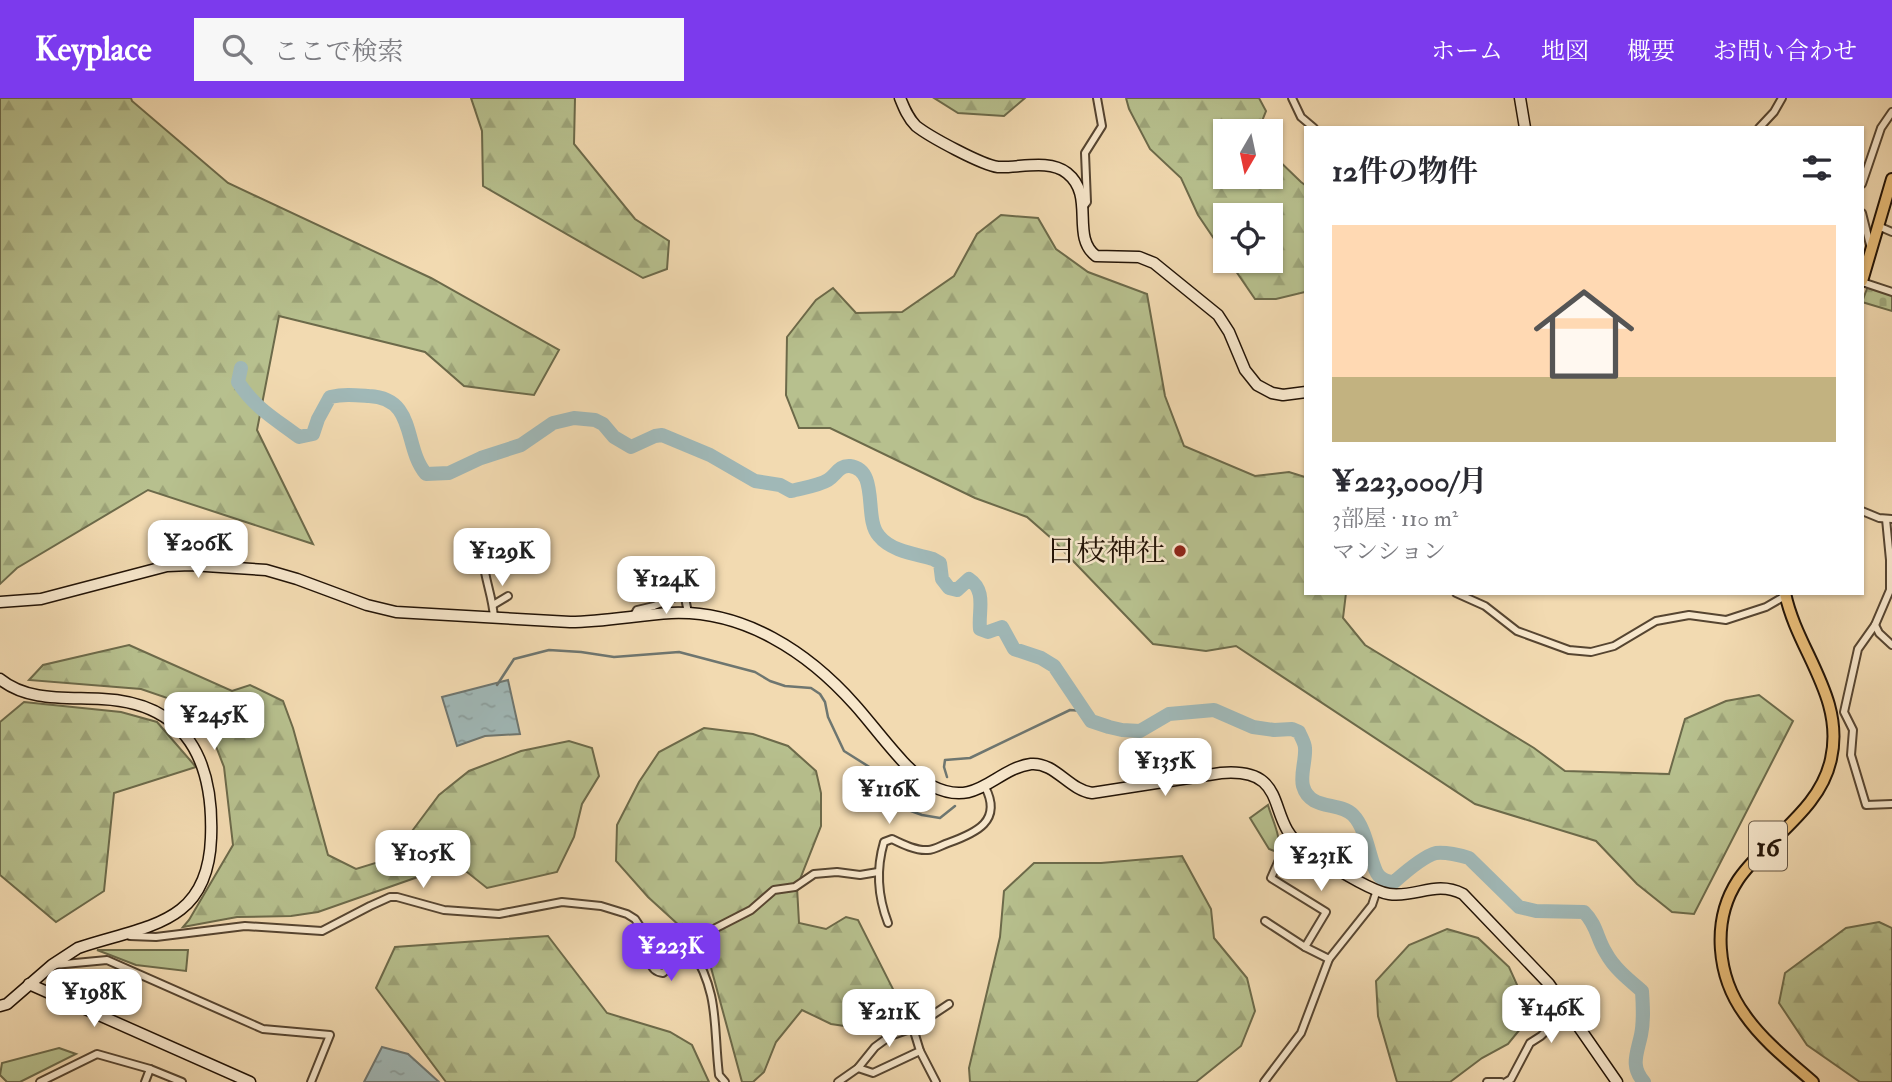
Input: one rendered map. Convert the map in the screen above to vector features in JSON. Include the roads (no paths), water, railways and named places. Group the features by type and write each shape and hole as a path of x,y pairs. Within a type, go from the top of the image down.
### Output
{"main road":[{"path":"1864,275 1892,179"},
{"name":"16","path":"1785,595 1793,620 1827,694 1834,728 1831,761 1823,781 1807,806 1756,858 1737,882 1723,919 1720,944 1729,987 1745,1015 1773,1046 1813,1082"}],"street":[{"path":"900,98 915,124 982,162 1001,167 1044,166 1067,173 1079,188 1084,206 1084,242 1091,252 1096,256 1139,257 1154,263 1218,315 1229,332 1245,370 1257,385 1283,395 1304,392"},
{"path":"1084,206 1087,202 1085,152 1102,126 1097,98"},
{"path":"1292,98 1301,117 1312,126"},
{"path":"1520,98 1525,126"},
{"path":"1761,126 1782,98"},
{"path":"1864,178 1881,128 1892,112"},
{"path":"1864,221 1871,251"},
{"path":"1878,226 1892,232"},
{"path":"1864,283 1892,292"},
{"path":"1864,512 1889,519 1890,590 1875,625 1857,649 1844,712 1853,730 1851,755 1866,804 1892,804"},
{"path":"483,561 495,618"},
{"path":"0,602 41,599 167,566 190,565 266,570 389,610 582,622 688,613 740,624 763,633 809,660 833,680 910,767 930,785 955,792 976,790 1033,764 1044,765 1077,789 1092,793 1236,772 1249,774 1267,785 1274,794 1284,826 1304,848 1377,890 1403,894 1443,887 1463,894 1549,984 1617,1082"},
{"path":"658,567 671,572 682,582 688,613"},
{"path":"638,582 667,589 676,596"},
{"path":"633,617 637,610 685,593"},
{"path":"1460,595 1485,606 1517,631 1557,647 1581,652 1614,646 1656,621 1689,615 1726,620 1766,607 1784,595"},
{"path":"493,605 508,596"},
{"path":"1875,625 1879,634 1892,645"},
{"path":"0,1006 7,1004 52,965 78,948 168,918 193,900 201,888 208,866 211,836 211,800 206,771 182,732 154,711 107,699 30,694 3,685"},
{"path":"888,923 882,911 878,872 884,842 892,839 929,850 969,835 990,815 992,800 985,787"},
{"path":"1290,835 1271,878 1326,912 1305,947"},
{"path":"121,935 156,937 245,926 323,931 370,906 390,897 397,897 444,910 499,914 562,902 601,906 635,919 651,943 667,950 678,949 700,934 751,910 774,890 795,887 814,874 837,872 860,875 878,872"},
{"path":"1265,1082 1301,1033 1329,959 1372,905 1377,890"},
{"path":"1265,921 1329,959"},
{"path":"651,943 649,960 659,973 663,973 712,930"},
{"path":"691,948 703,967 711,988 719,1075 725,1082"},
{"path":"52,965 107,960 263,1029 330,1035 311,1082"},
{"path":"29,984 250,1082"},
{"path":"1488,1082 1511,1079 1530,1043 1548,1029 1549,984"},
{"path":"838,1082 859,1068 875,1047 890,1036 913,1028 949,1004"},
{"path":"913,1028 920,1051 936,1082"},
{"path":"859,1068 873,1073 920,1051"},
{"path":"40,1082 97,1054 150,1069 182,1082"},
{"path":"145,1082 150,1069"}],"water":[{"path":"508,680 520,734 485,736 457,746 442,697"},
{"path":"382,1047 408,1054 439,1082 364,1082"}],"waterway":[{"path":"241,368 238,382 245,391 266,412 299,437 313,434 330,397 369,396 395,405 402,414 414,451 426,474 449,473 481,458 521,445 553,423 574,418 595,420 603,424 614,437 631,447 662,435 710,455 755,481 780,485 791,491 824,482 843,467 859,469 868,485 874,528 879,536 897,549 940,563 942,579 949,588 957,590 969,579 975,584 981,602 980,629 988,632 1002,627 1014,649 1041,658 1054,666 1091,721 1122,730 1140,731 1169,714 1214,710 1253,727 1292,729 1299,732 1305,746 1302,782 1307,794 1318,802 1353,815 1362,829 1376,871 1382,879 1394,882 1431,855 1453,854 1469,858 1519,907 1536,911 1584,912 1592,922 1609,958 1622,974 1642,991 1643,1024 1636,1065 1644,1082"},
{"path":"497,685 514,659 549,650 614,657 679,652 755,672 770,681 785,686 811,688 820,694 844,751 871,768 877,778 878,799 922,815 940,818 955,806"},
{"path":"947,777 945,760 970,758 1070,710 1083,711"}],"place":[{"name":"日枝神社","path":"1180,551"}]}
